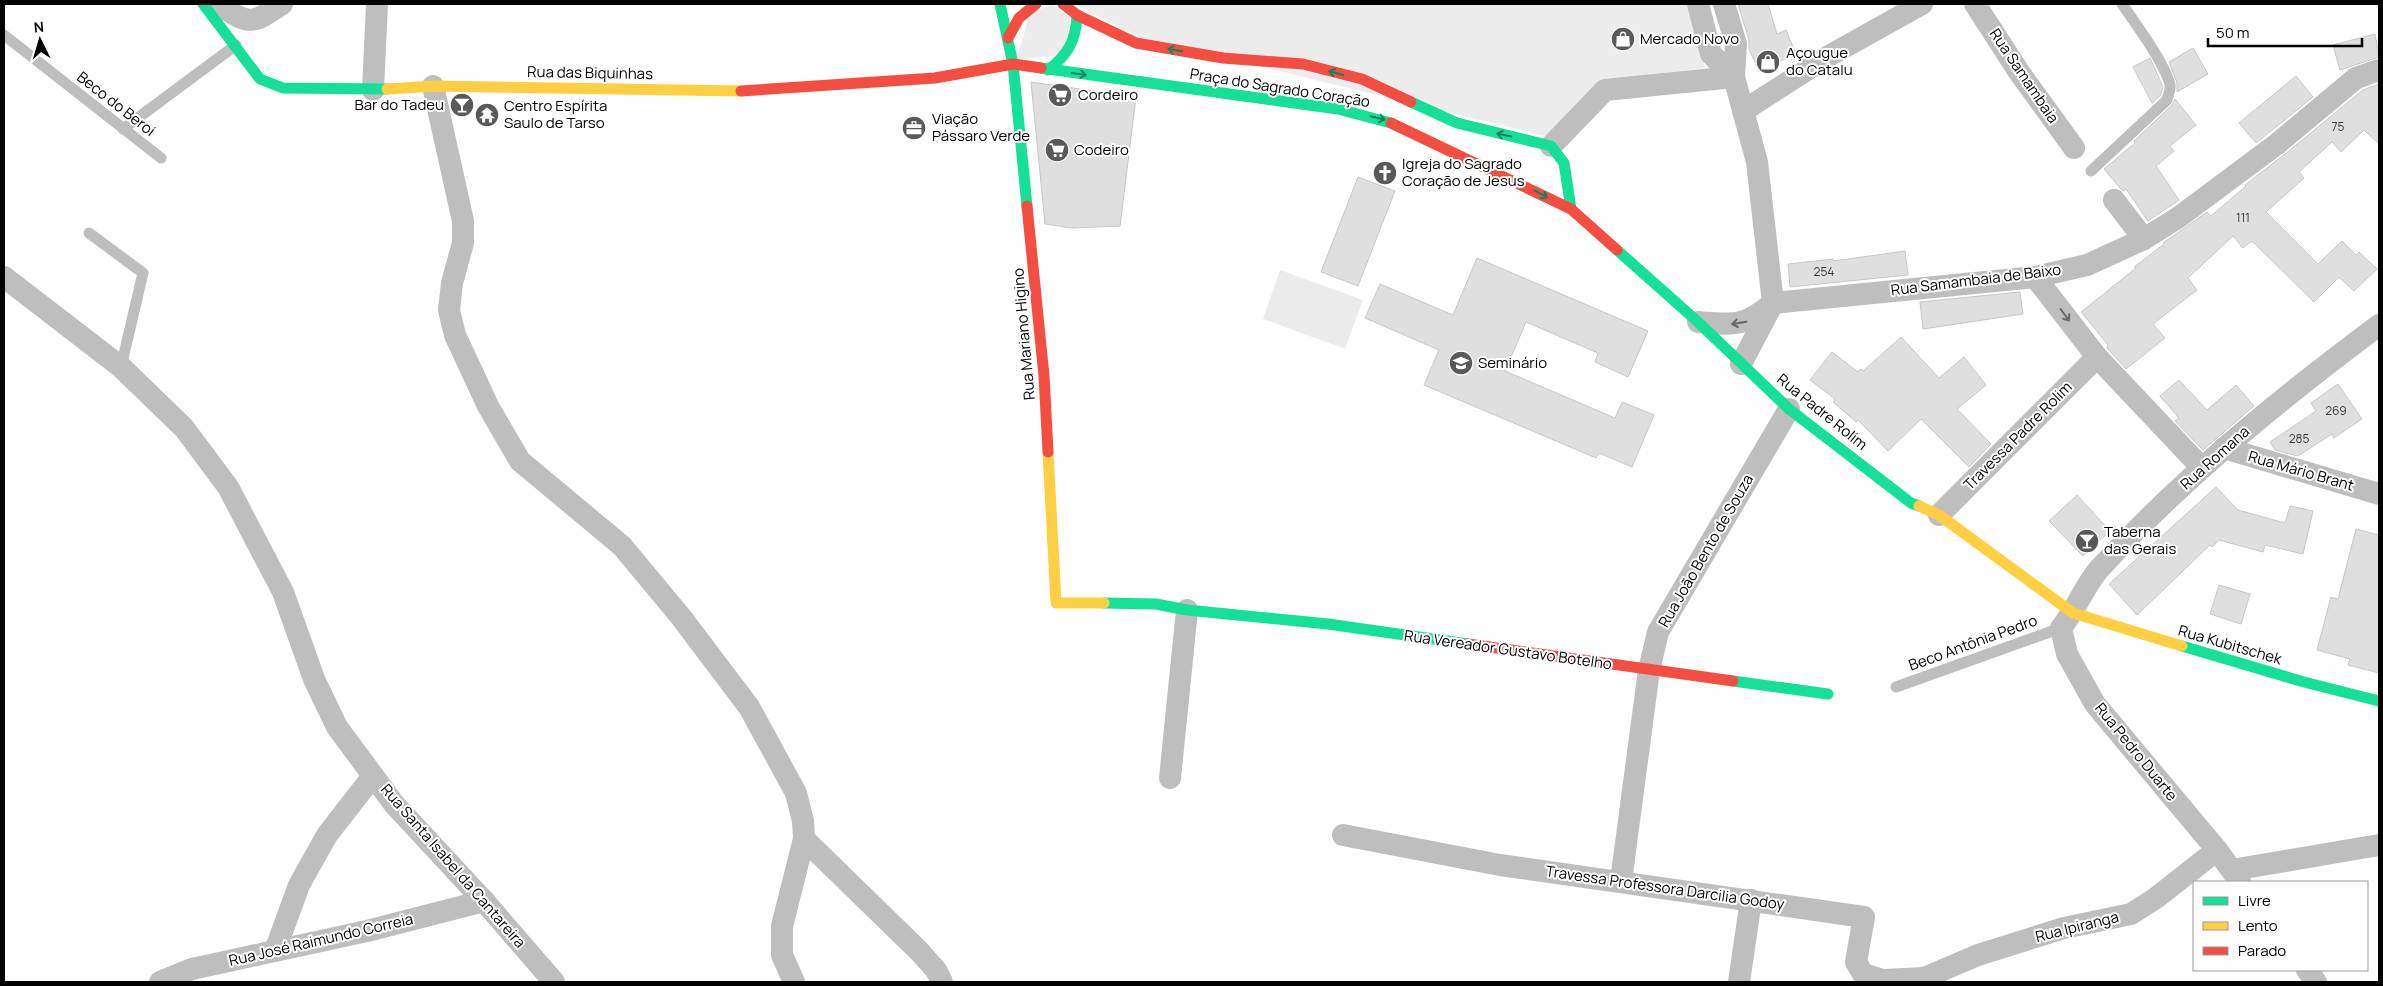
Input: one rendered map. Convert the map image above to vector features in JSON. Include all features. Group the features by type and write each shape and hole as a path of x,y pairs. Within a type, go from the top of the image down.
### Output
{"street":[{"name":"Rua das Biquinhas","path":"203,4 260,79 283,88 373,90 433,86 744,91 935,78 1013,64"},
{"path":"216,4 248,21 262,18 282,4"},
{"path":"373,90 377,4"},
{"path":"1000,4 1013,64"},
{"path":"1008,38 1014,24 1024,12 1036,4"},
{"name":"Praça do Sagrado Coração","path":"1062,4 1077,15 1136,43 1223,58 1303,64 1362,80 1457,123 1546,145"},
{"path":"1698,4 1711,54 1734,77"},
{"path":"1724,4 1736,44 1734,77 1757,162 1773,303 1741,364"},
{"path":"1743,112 1827,57 1922,4"},
{"name":"Rua Samambaia","path":"1975,4 2019,72 2074,148"},
{"path":"1048,70 1062,60 1071,47 1077,32 1077,15"},
{"name":"Praça do Sagrado Coração","path":"1013,64 1338,109 1383,119 1571,209"},
{"name":"Rua Mariano Higino","path":"1013,64 1044,376 1056,602"},
{"name":"Rua Samambaia de Baixo","path":"1773,303 2035,277 2087,265 2144,239 2179,217 2239,173 2356,78 2379,70"},
{"path":"1527,155 1530,150 1546,145 1606,90 1734,77"},
{"path":"433,86 463,221 463,243 452,283 449,310 455,335 488,406 520,460 622,546 681,617 748,707 796,793 803,821 804,838 782,926 782,956 794,982"},
{"path":"1546,145 1564,163 1569,185 1571,209"},
{"path":"1520,172 1522,184"},
{"path":"2114,200 2144,239"},
{"name":"Rua Padre Rolim","path":"1571,209 1698,322 1789,409 1912,503 1939,515 2067,621"},
{"name":"Rua Santa Isabel da Cantareira","path":"4,277 120,367 184,428 228,487 283,592 314,680 334,719 394,804 484,901 554,982"},
{"path":"2035,277 2097,358 2201,467"},
{"path":"1698,322 1743,323 1755,318 1773,303"},
{"name":"Rua Romana","path":"2067,621 2098,570 2201,467 2300,384 2379,325"},
{"name":"Travessa Padre Rolim","path":"1939,515 2097,358"},
{"name":"Rua João Bento de Souza","path":"1621,881 1649,670 1658,632 1789,409"},
{"name":"Rua Mário Brant","path":"2224,448 2379,494"},
{"name":"Rua Vereador Gustavo Botelho","path":"1056,602 1156,604 1187,610 1328,624 1828,694"},
{"path":"1170,778 1187,610"},
{"name":"Rua Kubitschek","path":"2067,621 2379,701"},
{"name":"Rua Pedro Duarte","path":"2067,621 2067,654 2096,704 2236,876"},
{"path":"275,951 299,886 327,835 374,776"},
{"name":"Travessa Professora Darcilia Godoy","path":"1343,835 1500,865 1864,917 1856,962 1863,974 1884,980 1924,980"},
{"path":"804,838 919,951 936,970 942,982"},
{"path":"2236,876 2379,845"},
{"name":"Rua Ipiranga","path":"1924,980 1987,952 2064,928 2131,914 2156,898 2216,850"},
{"path":"1739,982 1750,900"},
{"name":"Rua José Raimundo Correia","path":"160,982 192,969 484,901"},
{"path":"2308,971 2316,982"}],"lane":[{"path":"2091,171 2167,100 2170,90 2165,73 2143,34 2122,4"},
{"name":"Beco do Beroi","path":"4,35 162,158"},
{"path":"123,129 236,45"},
{"path":"88,233 143,273 120,367"},
{"name":"Beco Antônia Pedro","path":"1896,687 2067,621"}],"shaded area":[{"path":"1052,4 1071,18 1062,55 1016,60 1030,13"},
{"path":"1073,4 1689,4 1705,68 1602,81 1545,136 1140,37"},
{"path":"1280,270 1363,300 1345,349 1263,319"}],"building":[{"path":"1738,4 1768,4 1777,34 1786,30 1796,54 1759,71 1749,49 1749,40"},
{"path":"2375,34 2379,57 2340,70 2333,45"},
{"path":"2193,48 2208,74 2177,92 2177,83 2169,62"},
{"path":"2150,58 2163,87 2160,96 2152,103 2133,67"},
{"path":"2296,76 2313,97 2256,143 2239,123"},
{"path":"1031,82 1136,97 1120,226 1072,228 1045,224"},
{"path":"2379,84 2379,144 2364,130 2341,152 2332,142 2299,172 2304,178 2266,212 2318,264 2342,241 2356,255 2359,252 2377,269 2354,291 2339,277 2314,302 2252,241 2243,248 2233,236 2188,278 2197,290 2153,324 2165,338 2126,369 2107,348 2108,345 2081,312 2136,268 2134,267 2163,243 2207,212 2211,216 2245,185 2363,90"},
{"path":"2175,99 2196,125 2170,146 2174,151 2156,166 2179,200 2148,221 2126,189 2123,191 2104,169 2135,143 2134,141 2172,105"},
{"path":"1358,177 1395,191 1358,286 1321,272"},
{"path":"1905,251 1908,275 1790,287 1788,264 1833,259 1833,261"},
{"name":"Seminário","path":"1477,258 1648,331 1628,377 1595,362 1598,353 1526,322 1505,371 1615,418 1622,402 1654,415 1632,467 1599,453 1596,458 1424,385 1439,350 1365,318 1380,284 1453,315"},
{"path":"2020,292 2023,314 1923,329 1920,302"},
{"path":"1901,337 1939,378 1964,357 1986,385 1957,409 1991,444 1969,467 1921,419 1888,451 1858,420 1856,422 1833,402 1835,399 1810,380 1832,352 1858,372 1861,369 1863,371"},
{"path":"2179,380 2207,410 2236,385 2254,406 2203,450 2175,421 2179,418 2160,396"},
{"path":"2338,384 2362,419 2334,438 2332,434 2298,456 2275,450 2270,442 2316,411 2311,403"},
{"path":"2216,487 2238,510 2285,523 2290,506 2313,511 2303,554 2265,545 2263,552 2219,540 2212,547 2210,545 2137,615 2109,584"},
{"path":"2077,495 2110,531 2083,556 2049,521"},
{"path":"2356,529 2379,535 2379,673 2348,665 2350,659 2317,650 2331,597 2338,599"},
{"path":"2219,585 2250,594 2241,624 2210,614"}],"traffic: fast":[{"path":"203,4 260,79 283,88 387,89"},
{"path":"1000,4 1013,64 1027,206"},
{"path":"1048,70 1061,59 1070,46 1075,32 1077,15"},
{"path":"1041,68 1338,109 1391,123"},
{"path":"1411,102 1457,123 1551,146 1564,163 1571,209"},
{"path":"1617,250 1698,322 1789,409 1911,503 1919,506"},
{"path":"1104,603 1156,604 1187,610 1328,624 1468,644"},
{"path":"2182,646 2304,682 2379,701"},
{"path":"1733,681 1828,694"}],"traffic: slow":[{"path":"387,89 433,86 741,91"},
{"path":"1048,452 1056,603 1104,603"},
{"path":"1919,506 1939,515 2073,613 2182,646"}],"traffic: jam":[{"path":"1008,38 1019,18 1036,4"},
{"path":"1063,4 1077,15 1136,43 1223,58 1303,64 1362,79 1411,102"},
{"path":"741,91 935,78 1013,64 1041,68"},
{"path":"1391,123 1571,209 1617,250"},
{"path":"1027,206 1044,376 1048,452"},
{"path":"1468,644 1733,681"}],"place":[{"name":"Mercado Novo","path":"1623,39"},
{"name":"Açougue do Catalu","path":"1768,62"},
{"name":"Cordeiro","path":"1060,95"},
{"name":"Bar do Tadeu","path":"462,105"},
{"name":"Centro Espírita Saulo de Tarso","path":"487,115"},
{"name":"Viação Pássaro Verde","path":"914,128"},
{"name":"Codeiro","path":"1057,150"},
{"name":"Igreja do Sagrado Coração de Jesus","path":"1385,173"},
{"name":"Seminário","path":"1461,363"},
{"name":"Taberna das Gerais","path":"2087,541"}]}
